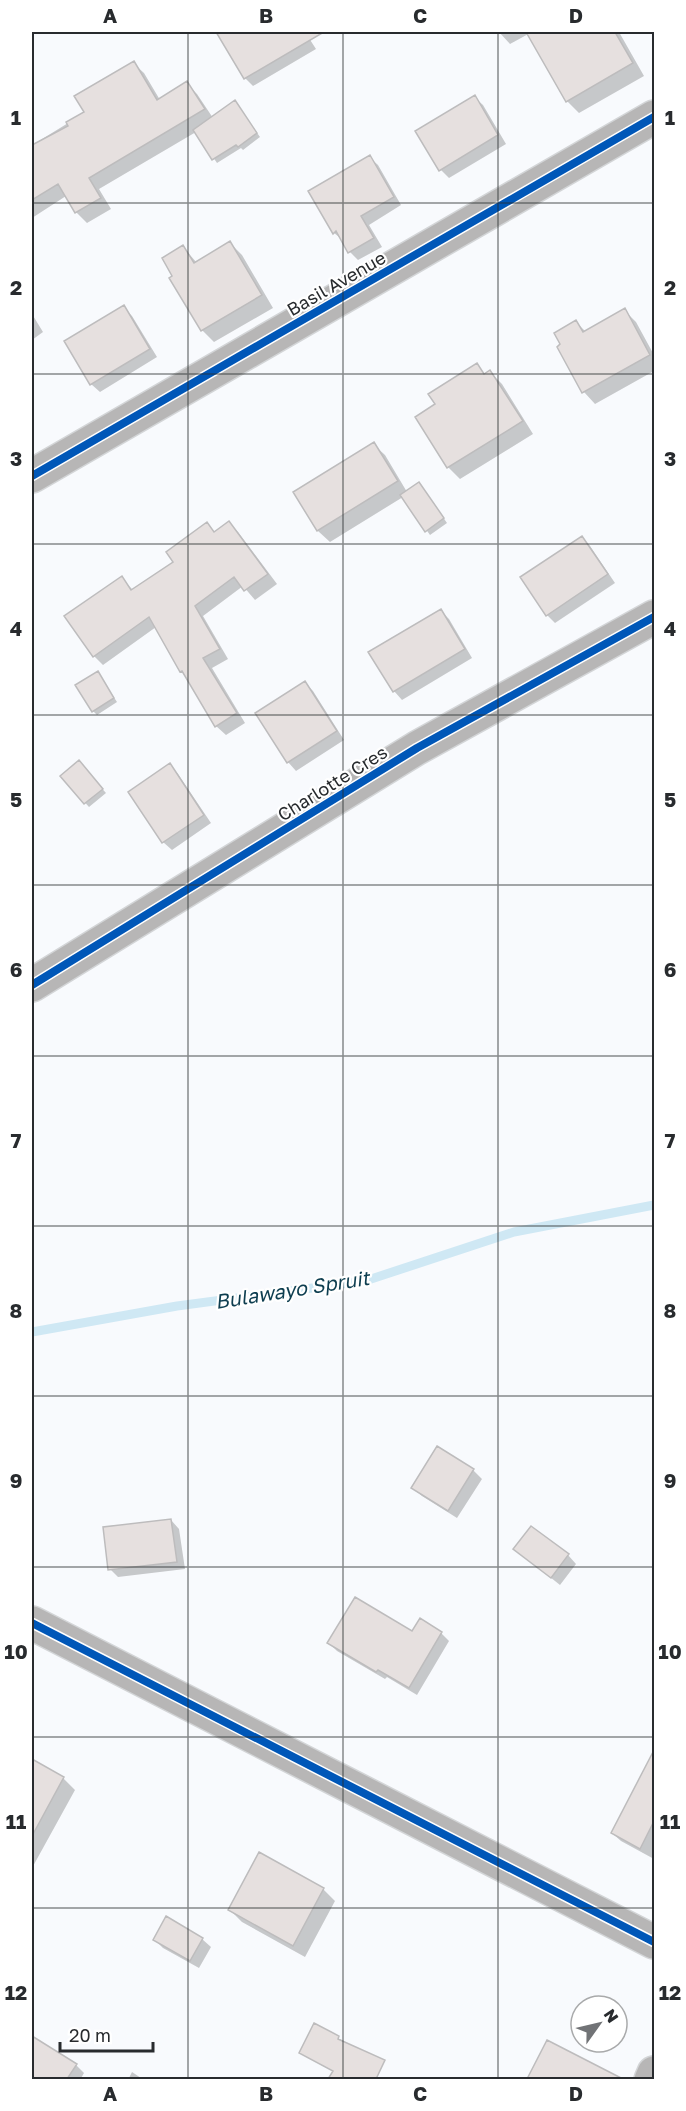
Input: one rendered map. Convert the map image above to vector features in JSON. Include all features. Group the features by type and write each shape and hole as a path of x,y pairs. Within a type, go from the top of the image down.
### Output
{"street":[{"name":"Basil Avenue","path":"32,476 654,117"},
{"name":"Charlotte Cres","path":"32,985 417,748 654,617"},
{"path":"32,1623 654,1942"},
{"path":"651,2079 654,2073"}],"building":[{"path":"216,32 324,32 244,79"},
{"path":"526,32 615,32 633,63 566,102"},
{"path":"134,61 157,100 187,81 205,109 89,178 101,198 75,213 58,184 32,200 32,145 68,126 66,122 84,112 74,96"},
{"path":"475,95 498,135 439,171 415,131"},
{"path":"235,100 257,133 238,147 236,145 212,160 193,130"},
{"path":"370,155 394,197 361,216 374,238 348,253 336,231 333,234 308,191"},
{"path":"230,241 262,295 201,331 169,278 172,276 162,258 183,245 194,263"},
{"path":"124,305 150,349 90,385 64,341"},
{"path":"625,308 650,355 582,393 557,347 560,344 554,333 576,320 583,332"},
{"path":"477,363 484,374 490,370 523,421 447,468 415,417 435,404 428,394"},
{"path":"374,442 398,481 317,531 293,492"},
{"path":"419,482 444,518 425,532 400,495"},
{"path":"229,521 268,574 244,591 234,577 195,606 220,649 203,658 237,713 215,727 149,617 93,657 64,616 122,576 131,590 173,562 166,552 207,522 214,532"},
{"path":"582,536 608,574 546,616 520,577"},
{"path":"441,609 465,649 393,692 368,652"},
{"path":"98,671 114,698 92,712 75,685"},
{"path":"305,681 337,731 287,763 255,713"},
{"path":"79,760 103,789 84,804 60,776"},
{"path":"170,763 204,815 162,843 128,792"},
{"path":"437,1446 474,1469 448,1511 411,1488"},
{"path":"171,1519 177,1562 108,1570 103,1527"},
{"path":"531,1526 569,1554 551,1578 513,1549"},
{"path":"355,1597 412,1631 420,1618 442,1632 409,1688 378,1670 376,1672 327,1643"},
{"path":"654,1750 654,1821 640,1849 611,1833"},
{"path":"32,1759 64,1777 32,1836"},
{"path":"259,1852 324,1888 293,1946 228,1910"},
{"path":"166,1916 203,1938 190,1961 153,1940"},
{"path":"314,2023 339,2036 338,2039 385,2060 376,2079 328,2079 333,2071 299,2053"},
{"path":"32,2036 77,2064 67,2079 32,2079"},
{"path":"547,2040 569,2051 569,2054 574,2054 623,2079 527,2079"}],"waterway":[{"name":"Bulawayo Spruit","path":"32,1332 177,1306 365,1281 514,1232 654,1205"}],"cycle path":[{"path":"32,476 654,117"},
{"path":"32,985 417,748 654,617"},
{"path":"32,1623 654,1942"}]}
